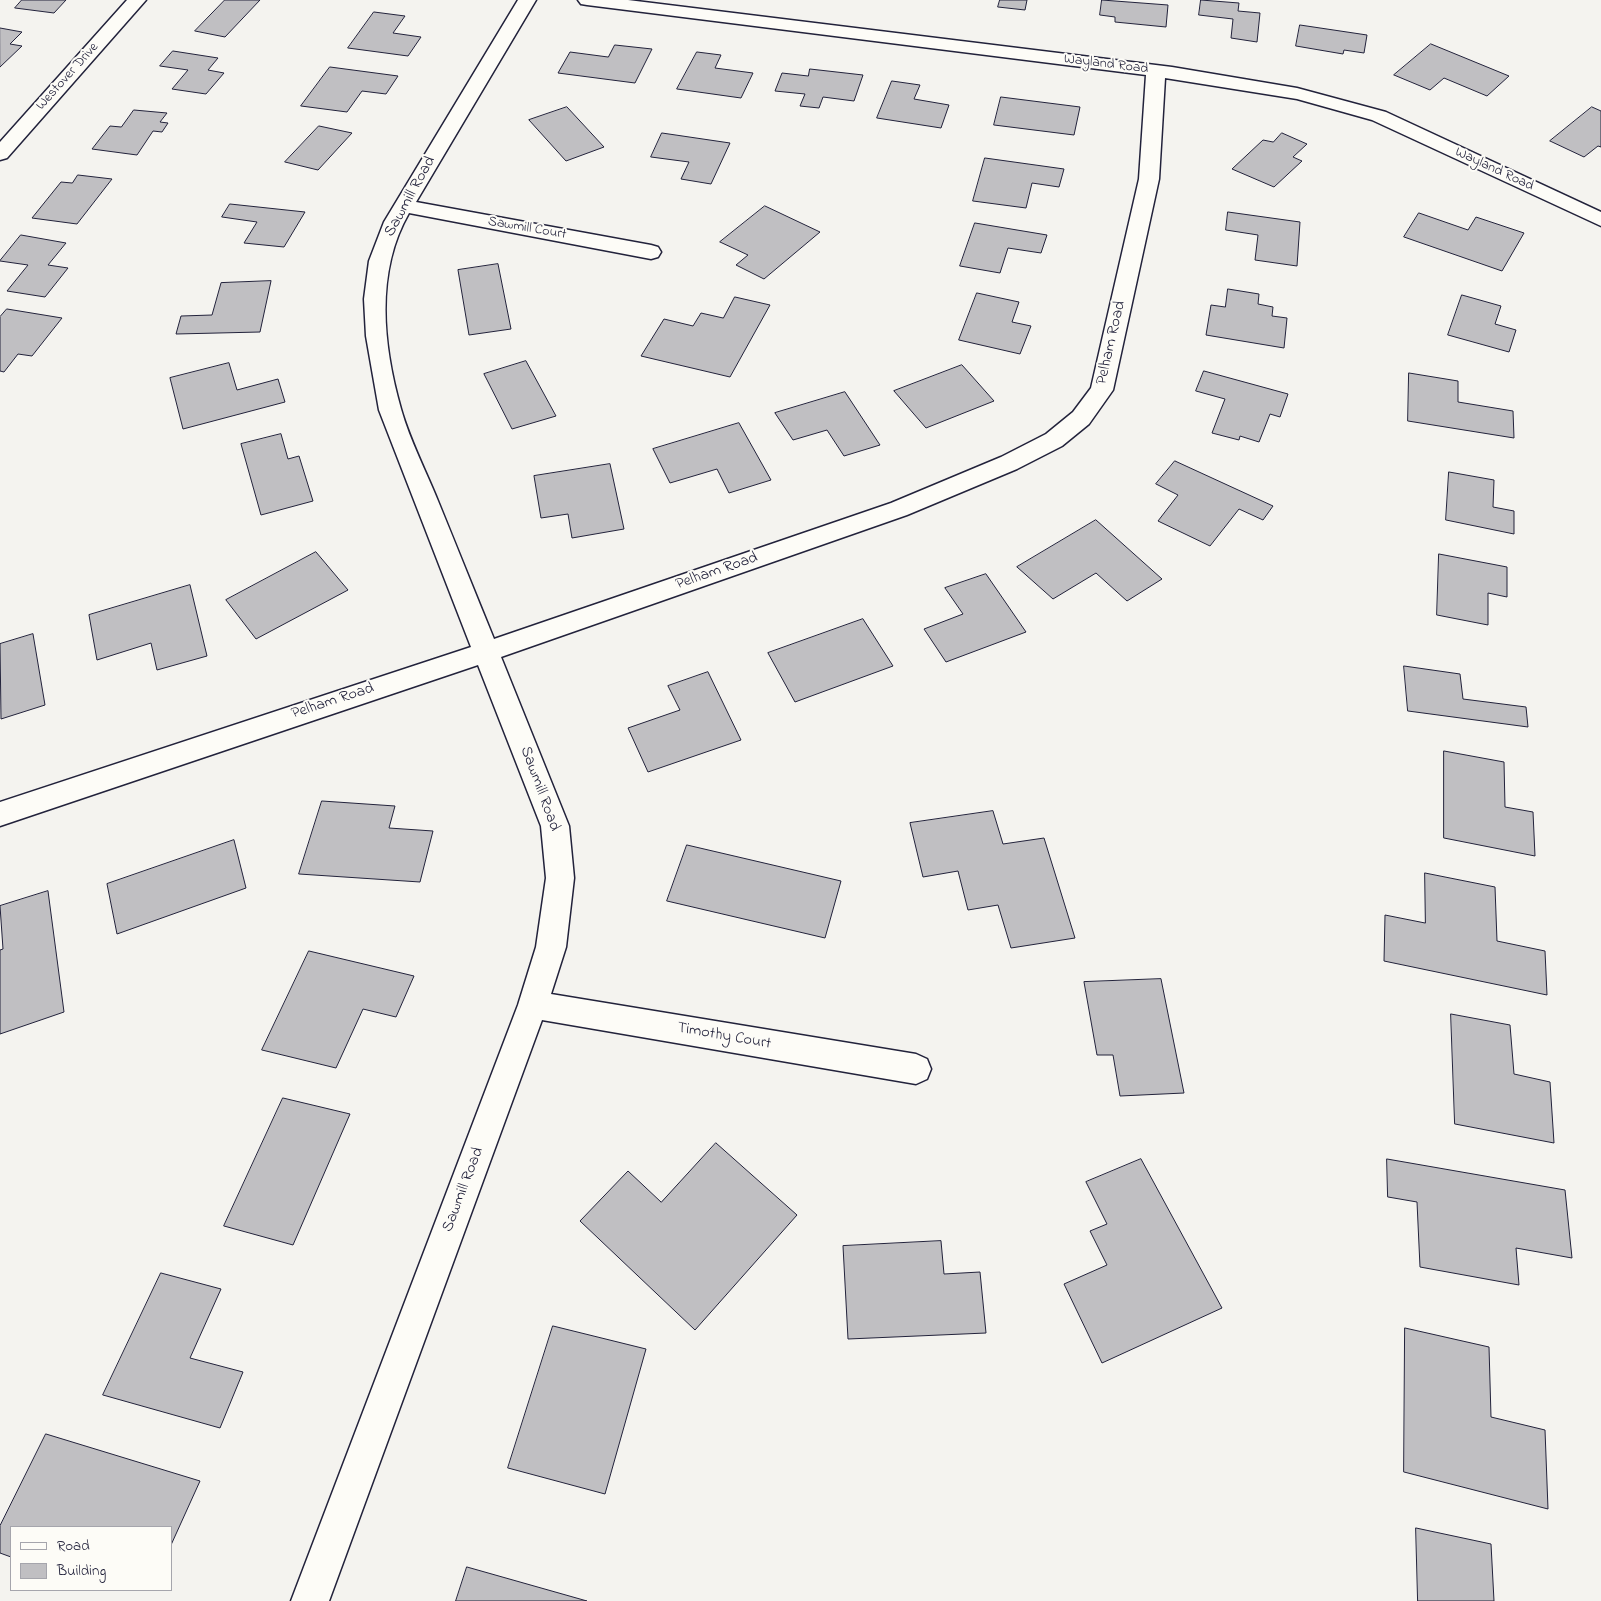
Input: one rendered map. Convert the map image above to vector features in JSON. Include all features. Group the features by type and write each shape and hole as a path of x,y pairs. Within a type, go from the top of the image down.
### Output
{"street":[{"name":"Westover Drive","path":"0,154 137,0"},
{"name":"Sawmill Road","path":"310,1601 533,1005 551,948 560,878 555,826 390,410 377,347 374,301 379,261 394,222 527,0"},
{"name":"Wayland Road","path":"587,0 1156,71 1270,88 1350,106 1379,116 1601,220"},
{"name":"Pelham Road","path":"0,814 486,652 900,509 1009,463 1054,440 1081,418 1102,390 1149,179 1156,71"},
{"name":"Sawmill Court","path":"403,206 651,252"},
{"name":"Timothy Court","path":"533,1005 916,1069"}],"building":[{"path":"22,0 66,0 54,13 15,8"},
{"path":"225,0 260,0 225,37 195,31"},
{"path":"1000,0 1027,0 1025,10 998,7"},
{"path":"1102,0 1168,5 1166,27 1115,22 1115,17 1100,15"},
{"path":"1201,0 1239,3 1238,11 1260,13 1257,42 1231,38 1233,19 1199,15"},
{"path":"374,12 405,16 393,33 421,37 408,56 348,48"},
{"path":"1300,25 1367,35 1364,53 1344,50 1343,54 1296,46"},
{"path":"0,28 22,32 10,44 22,46 0,67"},
{"path":"1431,44 1509,76 1487,96 1444,78 1430,90 1394,75"},
{"path":"615,45 652,49 635,83 558,73 570,52 608,57"},
{"path":"173,51 218,58 208,70 224,73 206,94 172,89 188,70 160,66"},
{"path":"697,52 721,55 715,68 753,73 741,98 677,89"},
{"path":"330,67 398,76 386,94 362,91 347,112 301,106"},
{"path":"810,69 863,75 854,101 823,97 819,108 800,106 805,94 775,91 782,73 808,76"},
{"path":"892,81 920,85 914,99 949,105 941,128 877,118"},
{"path":"1001,97 1080,107 1074,135 994,125"},
{"path":"567,107 604,147 566,161 529,120"},
{"path":"1592,107 1601,111 1601,147 1598,146 1584,157 1550,141"},
{"path":"134,110 167,113 160,122 168,123 162,132 153,131 137,155 92,149 110,126 121,127"},
{"path":"319,126 352,133 318,170 285,162"},
{"path":"662,133 730,143 711,184 681,179 689,162 651,157"},
{"path":"1282,133 1307,144 1293,157 1302,161 1274,187 1232,169 1263,140 1273,142"},
{"path":"985,158 1064,169 1059,187 1032,183 1026,208 973,201"},
{"path":"78,175 112,179 77,224 32,218 61,182 72,183"},
{"path":"230,204 305,212 284,247 244,243 257,222 222,217"},
{"path":"765,206 820,232 764,279 736,265 748,255 720,242"},
{"path":"1228,212 1300,222 1297,266 1255,260 1258,235 1226,230"},
{"path":"1419,213 1468,230 1476,217 1524,233 1502,271 1404,237"},
{"path":"975,223 1047,235 1041,253 1008,248 1000,273 960,266"},
{"path":"21,235 66,243 48,265 68,268 45,297 7,291 28,265 0,261"},
{"path":"498,264 511,329 469,335 458,270"},
{"path":"271,281 260,332 176,334 181,316 212,315 221,283"},
{"path":"1228,289 1259,294 1258,304 1273,307 1272,316 1287,318 1284,348 1206,335 1211,305 1225,307"},
{"path":"977,293 1019,302 1012,322 1031,326 1020,354 959,340"},
{"path":"1462,295 1501,306 1495,324 1516,330 1509,352 1448,335"},
{"path":"735,297 770,305 730,377 641,356 664,319 693,326 701,313 723,318"},
{"path":"7,309 62,318 32,356 18,354 4,372 0,371 0,317"},
{"path":"526,361 556,416 512,429 484,374"},
{"path":"229,363 237,390 278,379 285,402 183,429 170,378"},
{"path":"962,365 994,401 926,428 894,391"},
{"path":"1204,371 1288,394 1280,417 1270,414 1259,442 1240,436 1239,440 1212,433 1225,399 1196,391"},
{"path":"1409,373 1458,381 1458,402 1513,411 1514,438 1408,421"},
{"path":"845,392 880,445 844,456 827,430 793,440 775,413"},
{"path":"739,423 771,480 729,493 717,469 670,483 653,449"},
{"path":"281,434 288,459 299,456 313,501 261,515 241,444"},
{"path":"1175,461 1273,506 1263,520 1239,509 1210,546 1158,521 1178,495 1156,484"},
{"path":"610,464 624,529 572,538 568,514 541,518 534,476"},
{"path":"1449,472 1494,480 1493,507 1514,511 1514,534 1446,520"},
{"path":"1096,520 1162,579 1127,601 1096,573 1053,599 1017,567"},
{"path":"316,552 348,590 256,639 226,600"},
{"path":"1439,554 1507,567 1507,597 1488,593 1488,625 1437,615"},
{"path":"986,574 1026,632 946,662 924,629 963,614 945,588"},
{"path":"190,585 207,656 157,670 151,643 97,660 89,615"},
{"path":"863,619 893,666 795,702 768,653"},
{"path":"33,634 45,705 1,719 0,644"},
{"path":"1404,666 1460,674 1463,699 1526,707 1528,727 1408,711"},
{"path":"708,672 741,740 648,772 628,728 680,710 668,686"},
{"path":"1444,751 1504,762 1505,807 1533,812 1535,856 1444,838"},
{"path":"322,801 395,806 389,828 433,831 420,882 299,874"},
{"path":"993,811 1003,844 1044,838 1075,938 1011,948 998,905 968,910 958,871 923,877 910,823"},
{"path":"234,840 246,888 117,934 107,884"},
{"path":"687,845 841,881 825,938 667,901"},
{"path":"1425,873 1495,887 1497,941 1545,951 1547,995 1384,961 1385,915 1425,923"},
{"path":"48,891 64,1012 0,1034 0,950 3,949 0,906"},
{"path":"309,951 414,976 396,1017 363,1009 336,1068 262,1050"},
{"path":"1161,979 1184,1093 1120,1096 1113,1055 1097,1055 1084,982"},
{"path":"1451,1014 1510,1025 1514,1074 1550,1082 1554,1143 1455,1124"},
{"path":"283,1098 350,1114 293,1245 224,1226"},
{"path":"716,1143 797,1215 695,1330 580,1221 628,1171 661,1202"},
{"path":"1141,1159 1222,1308 1102,1363 1064,1284 1107,1265 1090,1231 1107,1224 1086,1182"},
{"path":"1387,1159 1565,1190 1572,1258 1516,1248 1519,1285 1420,1267 1417,1202 1388,1197"},
{"path":"941,1241 944,1274 980,1272 986,1333 848,1339 843,1246"},
{"path":"161,1273 221,1289 190,1358 243,1372 220,1428 103,1395"},
{"path":"553,1326 646,1349 605,1494 508,1468"},
{"path":"1405,1328 1489,1347 1491,1417 1545,1430 1548,1509 1404,1472"},
{"path":"46,1434 200,1481 172,1543 172,1526 10,1526 10,1557 0,1553 0,1526"},
{"path":"1416,1528 1491,1544 1494,1601 1418,1601"},
{"path":"467,1567 587,1601 456,1601"}]}
